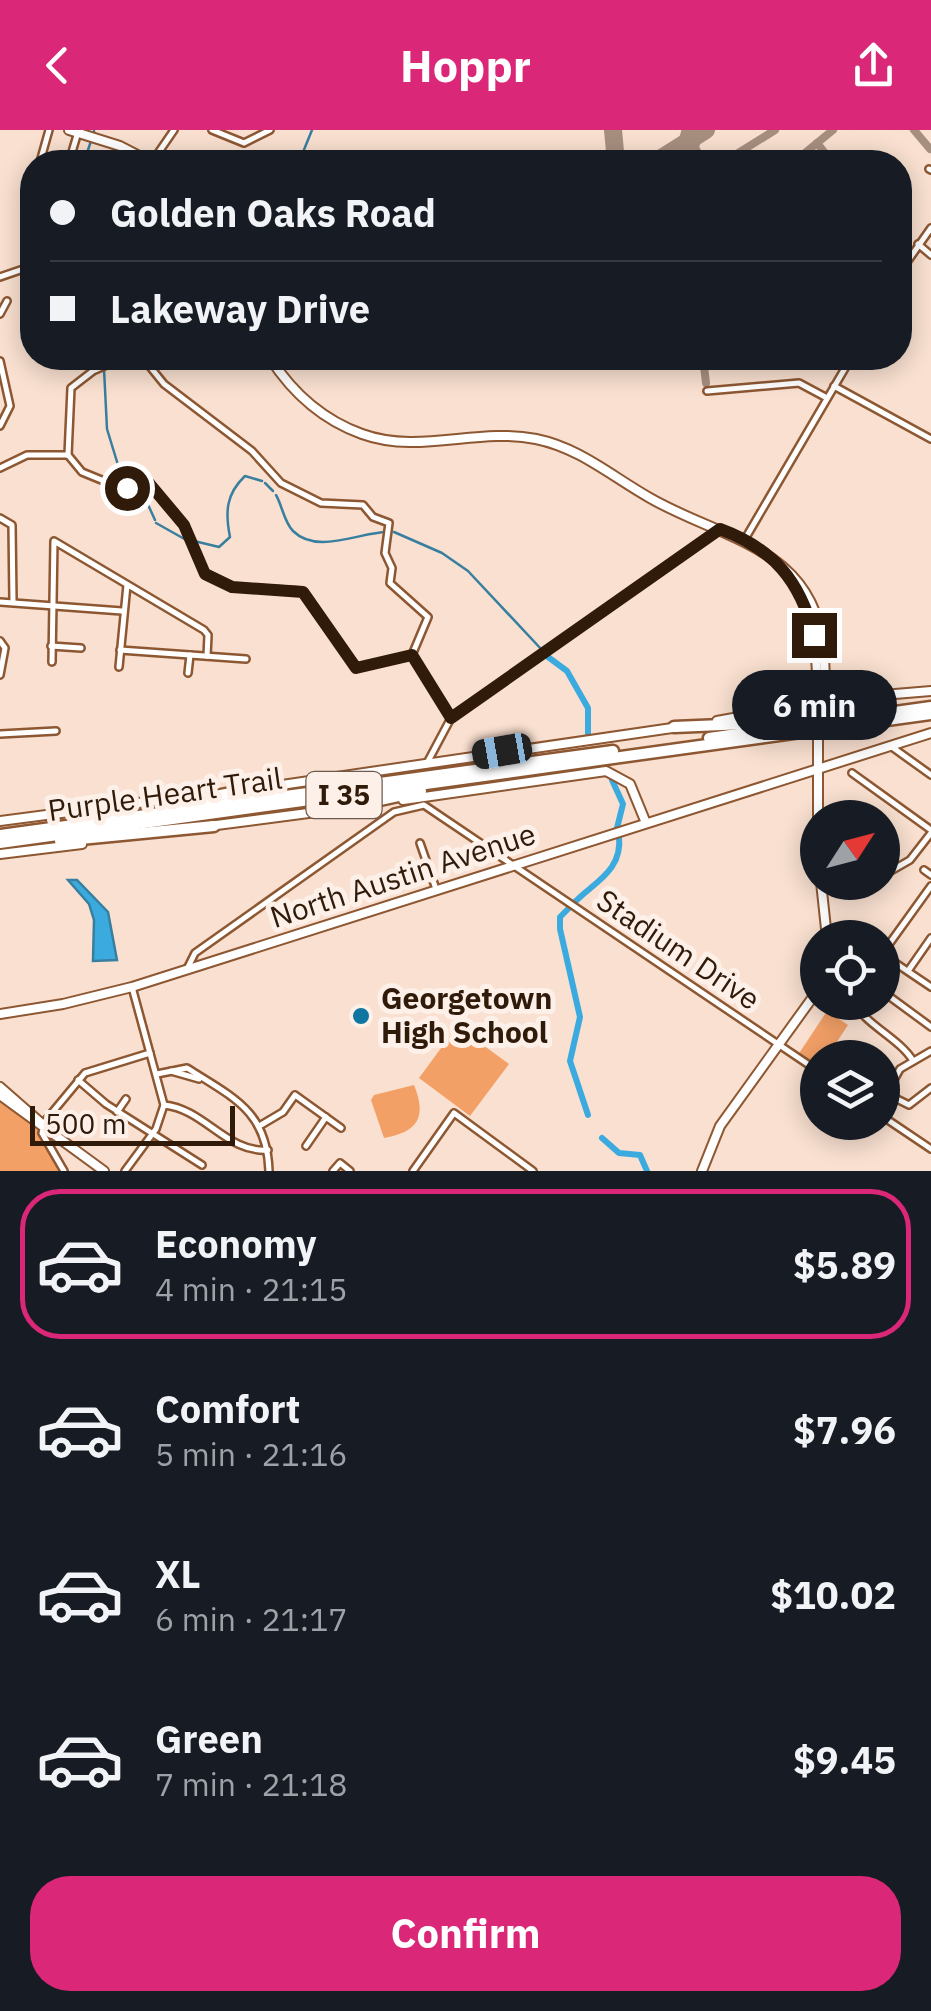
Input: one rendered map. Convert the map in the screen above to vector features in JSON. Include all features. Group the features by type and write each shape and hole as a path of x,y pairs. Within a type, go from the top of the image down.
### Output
{"highway":[{"name":"Purple Heart Trail","path":"0,843 931,713"},
{"name":"Purple Heart Trail","path":"0,835 834,720 931,713"},
{"path":"674,728 834,720"},
{"path":"334,810 536,769"},
{"path":"76,824 236,792"},
{"path":"14,841 34,844 214,826"}],"main road":[{"path":"73,131 128,150"},
{"path":"280,370 304,400 362,434 413,444 507,435 546,441 580,453 664,506 745,539 779,563 814,608 821,633 823,691 819,706"},
{"path":"802,592 814,635 819,706 817,800"},
{"path":"0,821 426,765 819,706 835,699 931,690"},
{"path":"823,691 835,699"},
{"name":"North Austin Avenue","path":"0,1014 132,987 931,734"},
{"path":"0,854 595,771 616,774 630,784 646,823"},
{"path":"800,774 810,779 817,792"},
{"path":"702,1171 720,1126 800,1016"},
{"path":"0,1088 42,1127"},
{"path":"0,1095 104,1171"}],"street":[{"path":"212,130 242,143 258,140 270,130"},
{"path":"912,253 931,228"},
{"path":"918,244 931,255"},
{"path":"0,314 6,301"},
{"path":"0,361 10,406 0,426"},
{"path":"93,370 71,388 68,455 82,472 119,487 148,482 184,525 205,574 232,587 303,592 356,668 412,655"},
{"path":"153,370 164,384 252,452 284,485 321,502 363,504 390,532 384,553 392,568 391,585 428,618 412,655"},
{"path":"745,539 843,370"},
{"path":"706,391 799,383 827,398"},
{"path":"834,386 931,439"},
{"path":"0,468 26,454 68,455"},
{"path":"0,518 11,522 13,603"},
{"path":"426,765 451,718 720,529"},
{"path":"52,662 50,542 206,633 206,656"},
{"path":"0,565 13,566"},
{"path":"119,667 127,586"},
{"path":"0,602 122,610"},
{"path":"0,641 5,648 0,675"},
{"path":"51,646 81,648"},
{"path":"120,650 246,659"},
{"path":"188,672 190,655"},
{"path":"412,655 451,718"},
{"path":"0,734 56,731"},
{"path":"890,746 931,775"},
{"path":"852,773 931,832 910,860 900,866"},
{"name":"Stadium Drive","path":"188,969 195,953 407,806 430,808 800,1059"},
{"path":"420,842 436,889"},
{"path":"924,870 931,875"},
{"path":"900,929 931,886"},
{"path":"908,971 931,938"},
{"path":"900,966 931,987"},
{"path":"127,1171 152,1135 164,1106 132,987"},
{"path":"900,1005 931,1027"},
{"path":"868,1020 901,1042 912,1062"},
{"path":"931,1052 912,1062 891,1084 890,1092 898,1101 914,1104 931,1088"},
{"path":"64,1171 42,1127 78,1080 92,1070 150,1053"},
{"path":"156,1074 185,1067 262,1125 269,1171"},
{"path":"78,1080 117,1112 202,1166"},
{"path":"262,1125 282,1112 295,1095 341,1128"},
{"path":"117,1112 126,1099"},
{"path":"164,1106 184,1109 245,1150 268,1150"},
{"path":"414,1171 454,1113 533,1171"},
{"path":"306,1146 326,1117"},
{"path":"900,1128 928,1147 931,1136"},
{"path":"332,1171 340,1164 350,1171"}],"shaded area":[{"path":"821,1020 840,1020 848,1025 838,1040 808,1040"},
{"path":"450,1036 465,1047 472,1037 509,1064 470,1116 419,1078"},
{"path":"414,1085 420,1106 417,1121 405,1132 384,1138 371,1100 374,1095"},
{"path":"0,1090 37,1129 61,1171 0,1171"}],"water":[{"path":"68,880 77,880 108,912 117,960 93,961 94,920 89,904"}],"waterway":[{"path":"304,150 312,130"},
{"path":"88,150 91,141"},
{"path":"104,370 107,429 118,465 137,481"},
{"path":"194,541 219,547 230,537 228,511 234,490 245,476 262,481"},
{"path":"265,483 273,491"},
{"path":"140,487 155,520"},
{"path":"276,495 290,527 303,538 326,542 387,532"},
{"path":"156,523 188,541"},
{"path":"394,532 442,553 468,571 542,650"},
{"path":"548,657 567,671 588,708 588,737"},
{"path":"612,780 623,804 617,828"},
{"path":"573,904 611,868 619,836"},
{"path":"569,908 560,917 560,929 580,1017 570,1061 588,1115"},
{"path":"602,1138 619,1153 640,1155 647,1171"}],"taxiway":[{"path":"743,150 775,130"},
{"path":"809,150 833,130"},
{"path":"914,130 930,149"},
{"path":"685,132 699,134 695,147 681,146 685,132"},
{"path":"817,143 823,150"},
{"path":"694,146 696,150"},
{"path":"704,370 706,383"}],"runway":[{"path":"613,130 615,150"},
{"path":"674,150 706,130"}],"place":[{"name":"Georgetown High School","path":"361,1016"}],"route":[{"path":"127,488 148,482 184,525 205,574 232,587 303,592 356,668 412,655 451,718 720,529 760,548 787,572 802,592 814,635"}]}
